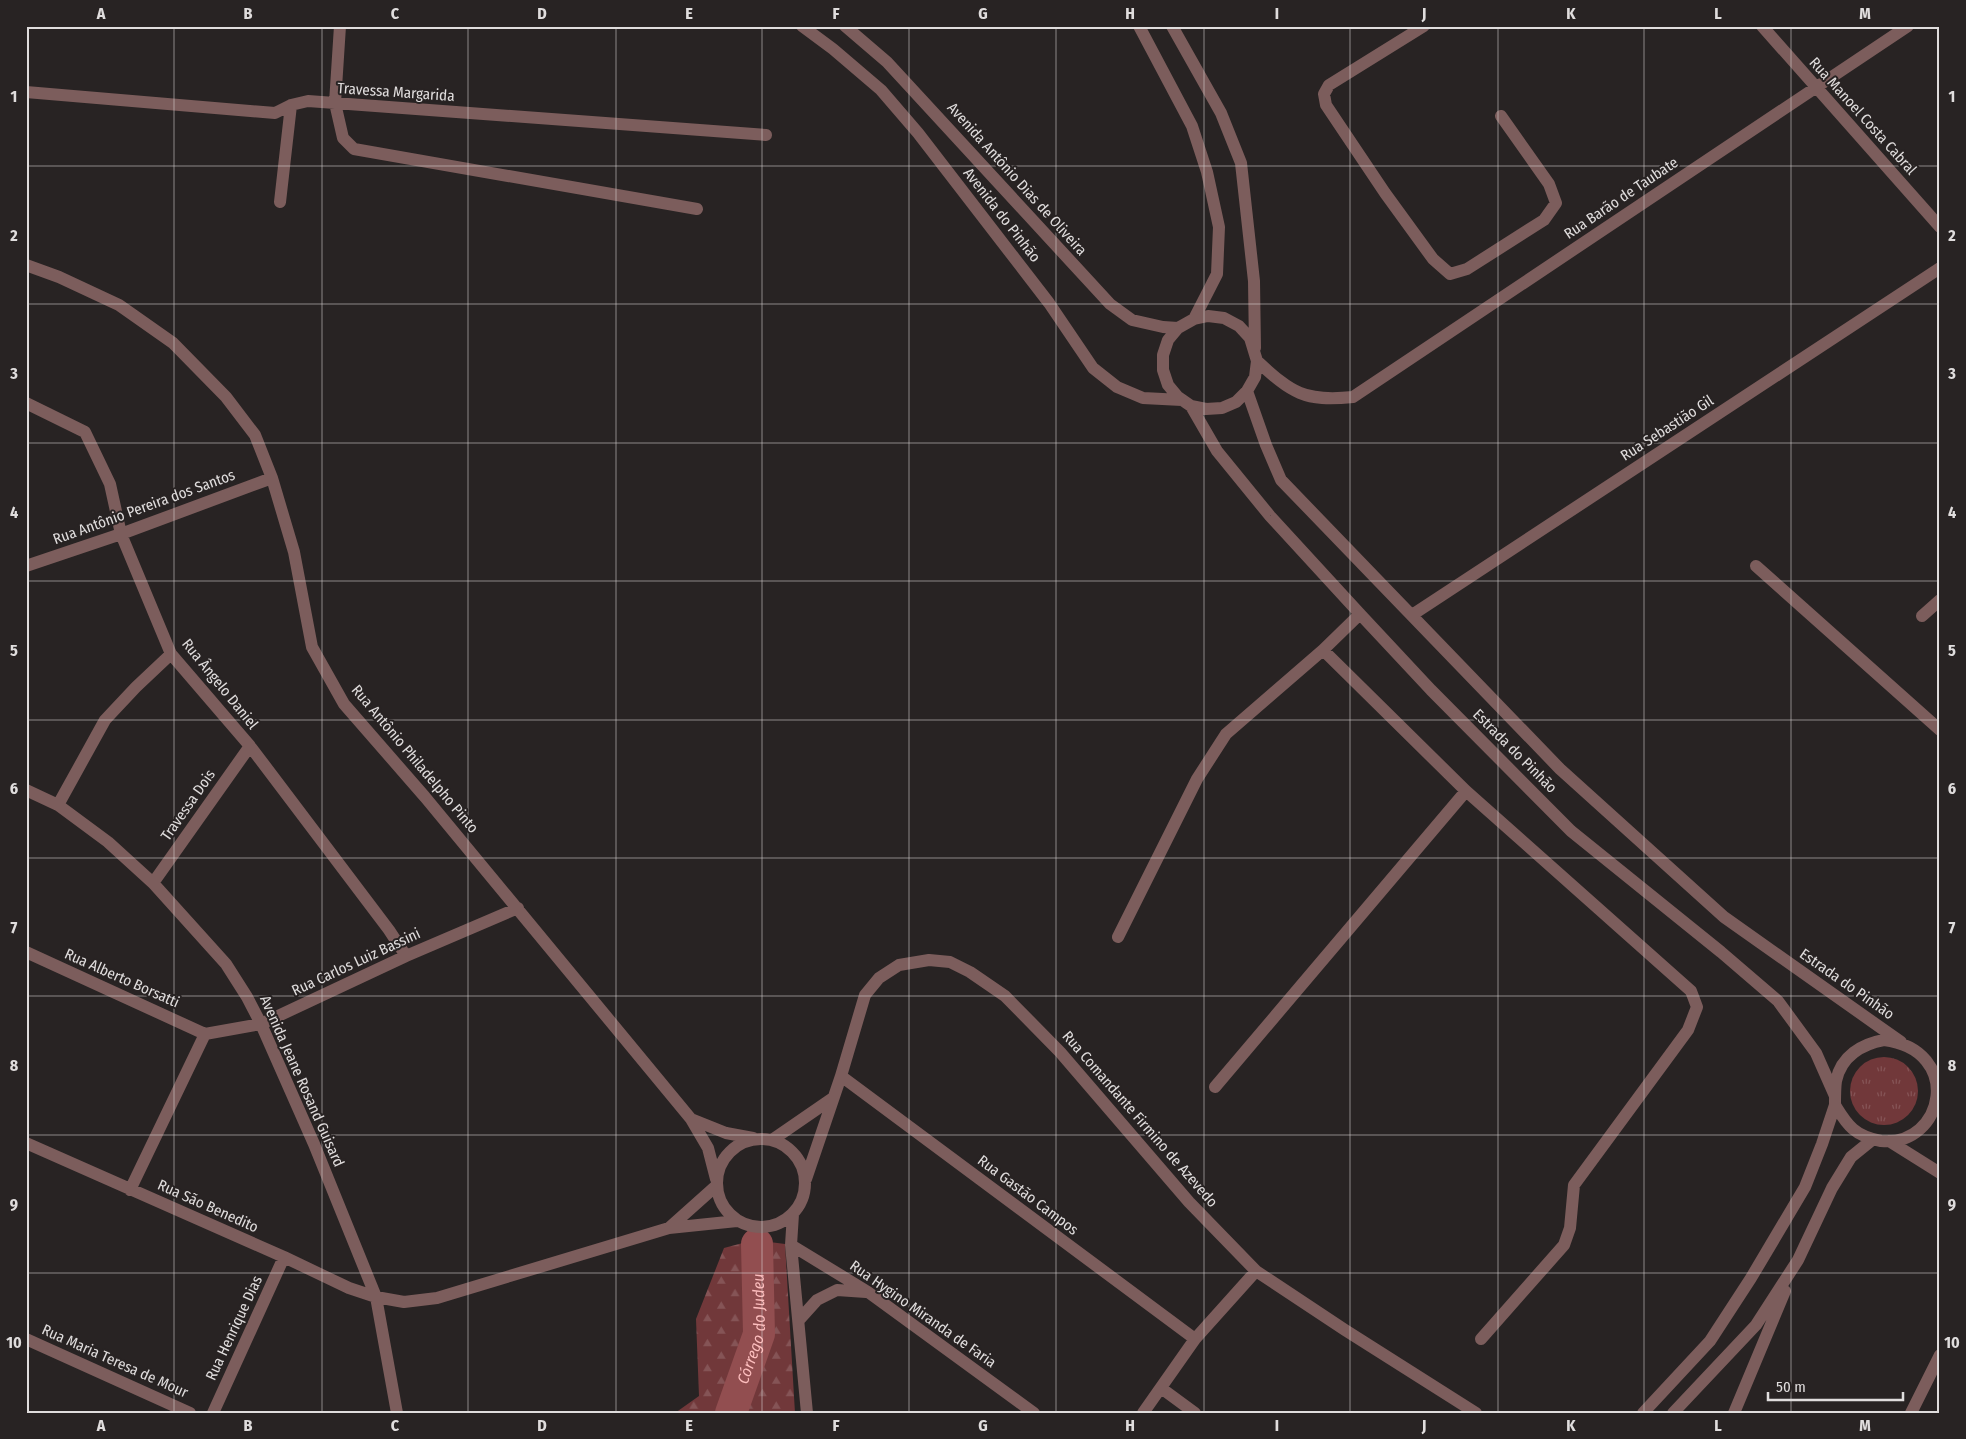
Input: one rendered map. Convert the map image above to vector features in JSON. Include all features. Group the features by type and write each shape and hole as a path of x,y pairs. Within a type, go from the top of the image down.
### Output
{"street":[{"path":"340,26 335,103 343,138 354,150 697,209"},
{"name":"Avenida do Pinhão","path":"802,26 833,49 881,90 918,133 1049,303 1093,368 1118,387 1143,398 1186,403"},
{"name":"Avenida Antônio Dias de Oliveira","path":"846,26 887,62 1110,304 1132,320 1163,327 1178,328"},
{"path":"1138,26 1192,126 1207,172 1218,227 1218,274 1194,318"},
{"path":"1172,26 1222,113 1240,163 1254,280 1256,357 1255,377 1248,391 1236,402 1222,408 1206,409 1186,403 1168,385 1163,370 1163,354 1168,340 1178,328 1194,318 1208,316 1224,318 1239,326 1250,338 1256,357"},
{"path":"1424,26 1329,85 1324,94 1326,105 1385,193 1432,259 1450,274 1467,269 1544,220 1556,203 1549,184 1501,116"},
{"name":"Rua Manoel Costa Cabral","path":"1762,26 1940,227"},
{"name":"Rua Barão de Taubate","path":"1256,357 1282,384 1307,397 1327,400 1353,397 1908,26"},
{"name":"Travessa Margarida","path":"26,92 275,113 290,105 308,101 766,135"},
{"path":"280,202 290,105"},
{"name":"Rua Antônio Philadelpho Pinto","path":"26,265 59,277 119,305 173,343 226,397 255,435 272,478 294,552 312,647 344,704 425,797 692,1119 708,1148 716,1182"},
{"name":"Rua Sebastião Gil","path":"1412,615 1940,268"},
{"name":"Estrada do Pinhão","path":"1248,391 1266,445 1281,480 1560,769 1724,917 1901,1042"},
{"name":"Rua Ângelo Daniel","path":"26,403 85,432 110,484 120,534 171,654 250,746 383,922 406,956"},
{"name":"Estrada do Pinhão","path":"1186,403 1217,451 1270,516 1431,690 1571,831 1722,952 1778,1001 1816,1053 1835,1100"},
{"name":"Rua Antônio Pereira dos Santos","path":"26,566 120,534 272,478"},
{"path":"1756,566 1940,730"},
{"path":"1922,616 1940,600"},
{"path":"1118,938 1197,779 1226,734 1323,650 1360,614"},
{"path":"1323,650 1466,791 1691,991 1697,1008 1688,1030 1574,1185 1570,1228 1564,1245 1480,1339"},
{"path":"58,805 105,720 171,654"},
{"name":"Travessa Dois","path":"153,883 250,746"},
{"name":"Avenida Jeane Rosand Guisard","path":"26,790 58,805 108,842 153,883 226,964 247,997 261,1024 314,1144 376,1297 398,1413"},
{"path":"1215,1086 1466,791"},
{"name":"Rua Carlos Luiz Bassini","path":"205,1034 261,1024 406,956 518,908"},
{"name":"Rua Alberto Borsatti","path":"26,952 205,1034"},
{"name":"Rua Comandante Firmino de Azevedo","path":"806,1179 841,1076 865,995 879,978 898,965 929,960 950,962 970,972 1005,996 1060,1052 1189,1202 1256,1271 1476,1413"},
{"path":"130,1190 205,1034"},
{"path":"1642,1413 1710,1341 1805,1187 1822,1144 1835,1100 1836,1080 1843,1064 1854,1052 1868,1043 1884,1040 1901,1042 1940,1066"},
{"path":"1835,1100 1853,1129 1872,1140 1889,1141 1904,1138 1918,1131 1929,1119 1936,1105 1937,1090 1935,1074 1928,1061 1916,1050"},
{"name":"Rua Gastão Campos","path":"841,1076 1195,1339"},
{"path":"772,1140 832,1098"},
{"path":"692,1119 726,1133 772,1140 784,1145 795,1154 802,1166 806,1179 805,1192 801,1204 793,1214 781,1223 766,1228 751,1227 737,1221 728,1213 721,1203 716,1182 719,1167 734,1147 745,1141 758,1139"},
{"path":"1734,1413 1798,1260 1832,1188 1851,1156 1872,1140"},
{"path":"1889,1141 1940,1174"},
{"name":"Rua São Benedito","path":"26,1144 284,1257 349,1288 376,1297 404,1302 437,1298 669,1228"},
{"path":"669,1228 716,1182"},
{"path":"793,1214 792,1245 807,1413"},
{"path":"669,1228 737,1221"},
{"name":"Rua Hygino Miranda de Faria","path":"792,1245 868,1292 1034,1413"},
{"name":"Rua Henrique Dias","path":"212,1413 284,1257"},
{"path":"1673,1413 1756,1325 1798,1260"},
{"path":"1143,1413 1195,1339 1256,1271"},
{"path":"799,1320 817,1300 837,1290 868,1292"},
{"name":"Rua Maria Teresa de Mour","path":"26,1339 190,1413"},
{"path":"1911,1413 1940,1355"},
{"path":"1161,1388 1195,1413"}],"green space":[{"path":"1884,1057 1897,1060 1908,1067 1915,1078 1918,1091 1915,1104 1908,1115 1897,1122 1884,1125 1871,1122 1860,1115 1853,1104 1850,1091 1853,1078 1860,1067 1871,1060"},
{"path":"754,1240 785,1244 795,1413 675,1413 699,1396 696,1319 724,1248"}],"waterway":[{"name":"Córrego do Judeu","path":"731,1413 759,1334 757,1244"}]}
